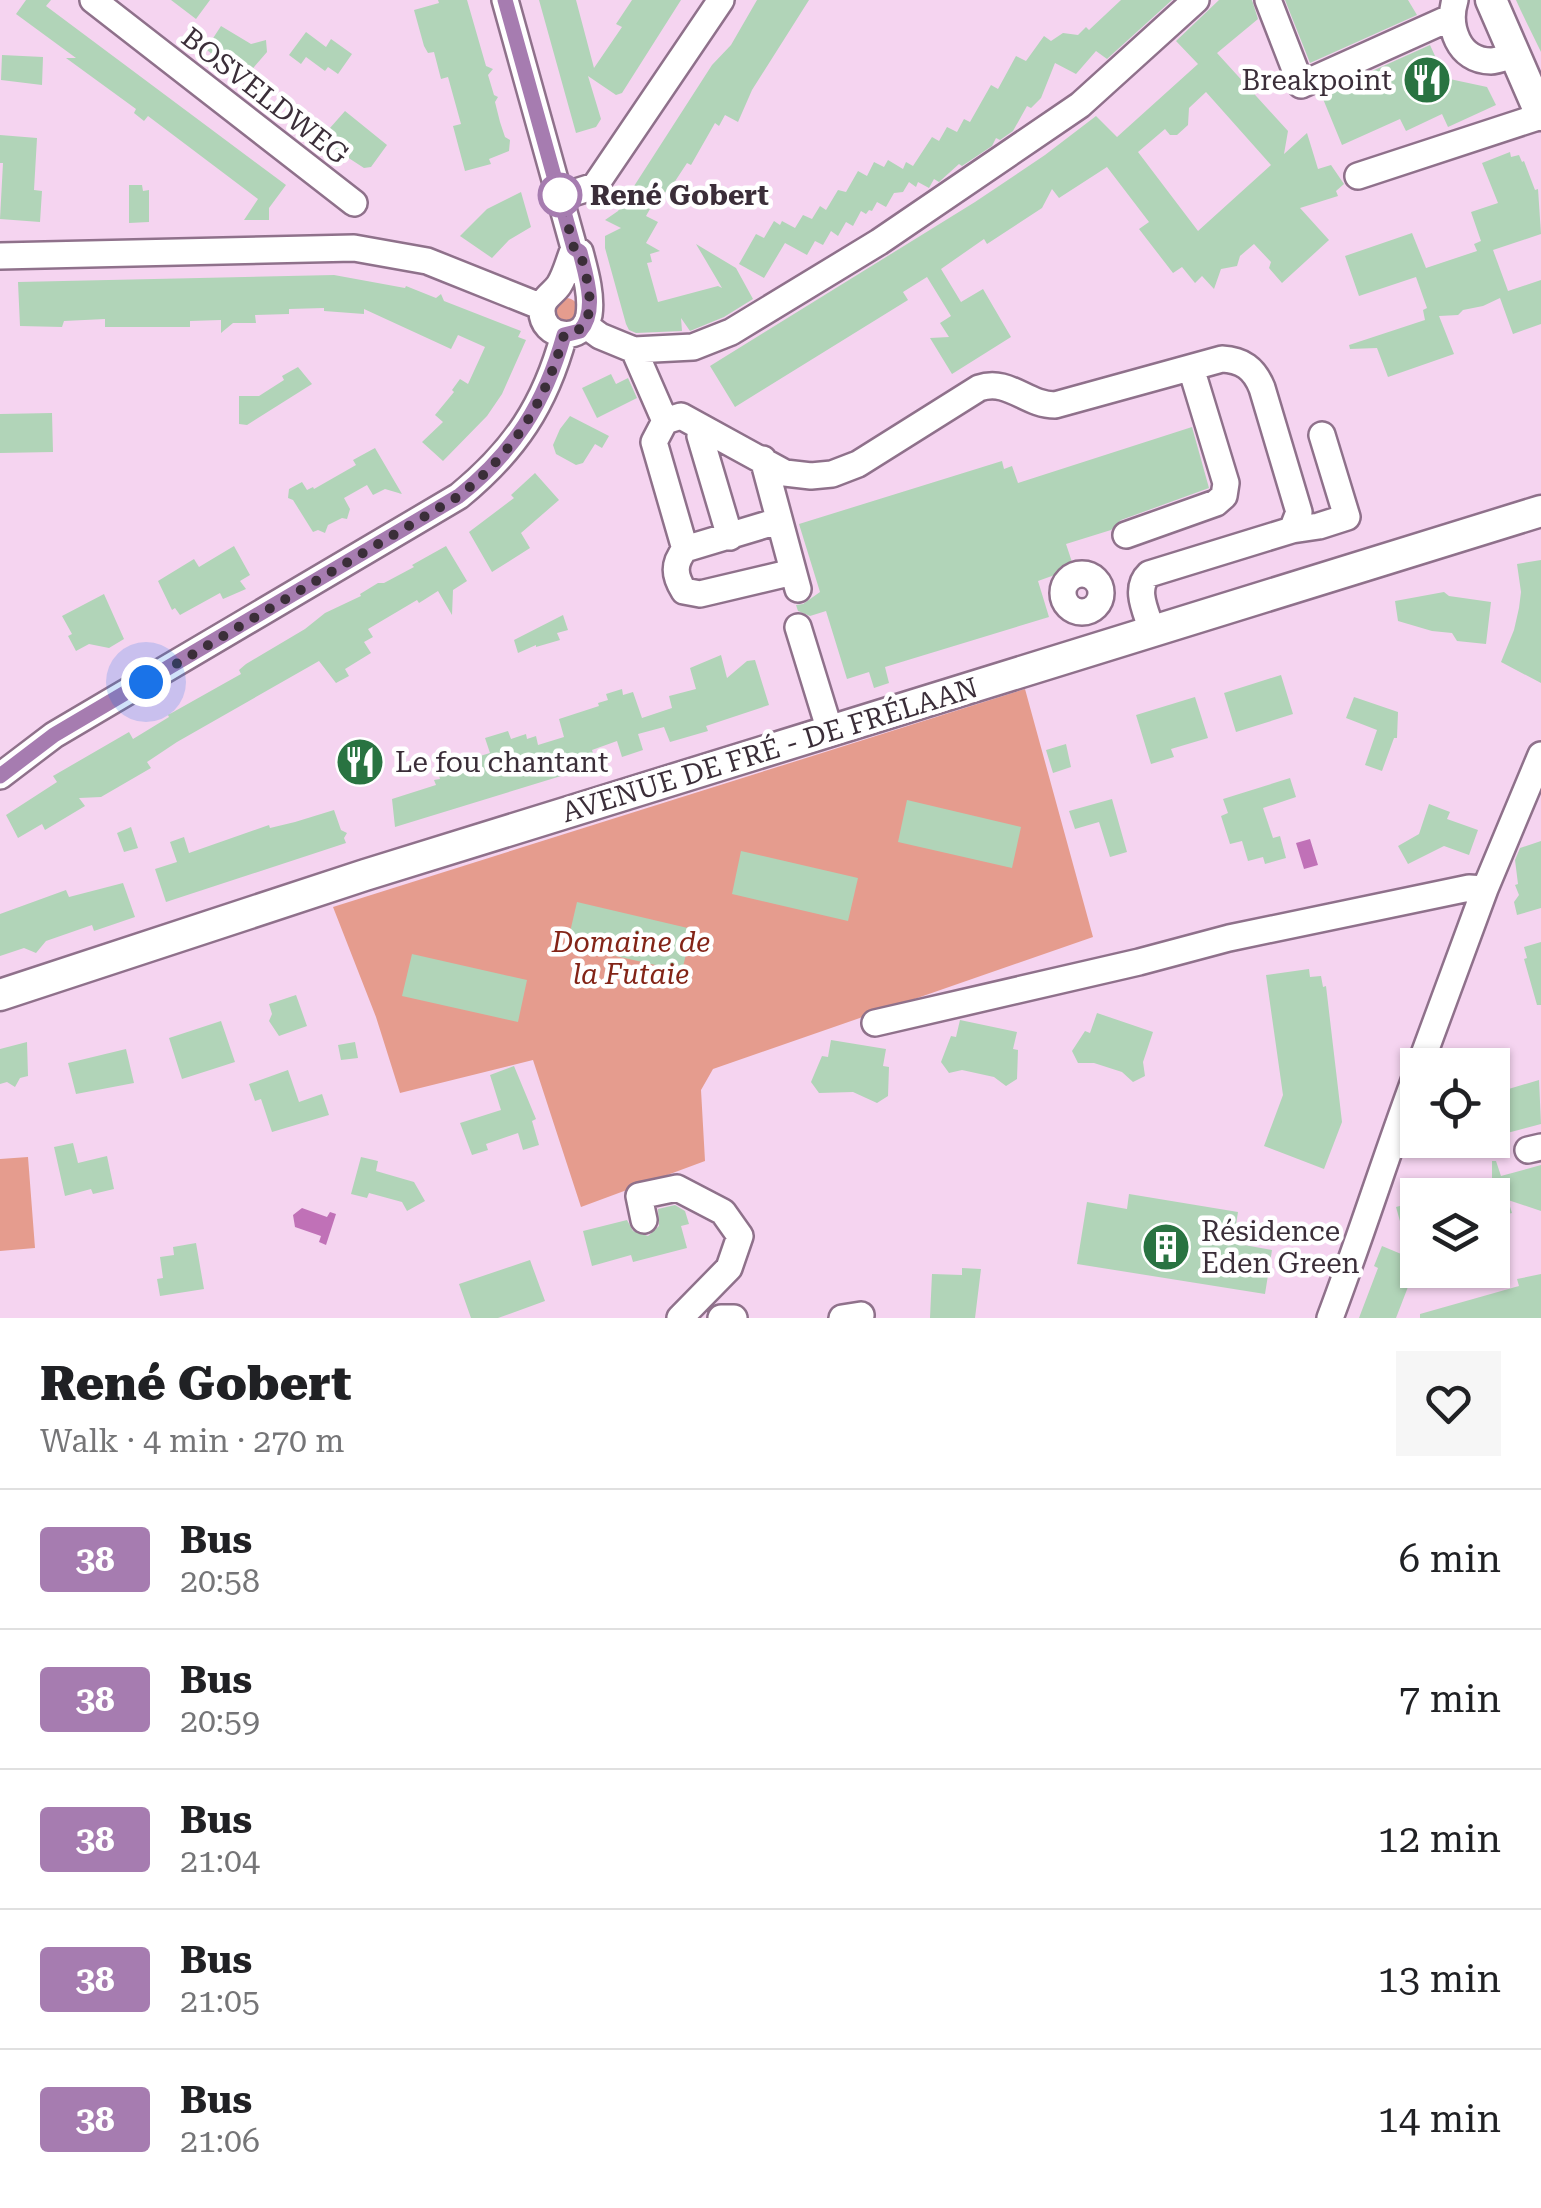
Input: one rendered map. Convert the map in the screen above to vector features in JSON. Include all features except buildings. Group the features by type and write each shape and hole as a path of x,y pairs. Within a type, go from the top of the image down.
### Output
{"main road":[{"path":"1491,0 1540,108"},
{"name":"AVENUE DE FRÉ - DE FRÉLAAN","path":"0,995 365,875 1541,511"}],"street":[{"name":"BOSVELDWEG","path":"92,0 354,203"},
{"path":"505,0 574,248 550,298 544,323 550,329 579,321"},
{"path":"560,196 595,186 721,0"},
{"path":"0,256 354,248 427,261 550,298 573,289 579,321 600,336 634,350 692,347 732,332 880,242 1080,106 1196,0"},
{"path":"1268,0 1301,85 1454,9 1458,45 1470,54 1490,61 1515,54"},
{"path":"1358,176 1540,108"},
{"path":"0,776 54,735 459,496 485,475 527,426 579,321 583,265 580,252 574,248"},
{"path":"634,350 665,420"},
{"path":"665,420 682,416 785,472 832,474 858,464 990,384 1012,389 1032,402 1055,405 1222,358 1235,359 1257,376 1299,512 1292,530"},
{"path":"1126,534 1216,504 1224,496 1226,484 1191,368"},
{"path":"665,420 654,442 685,549"},
{"path":"704,429 700,436 730,537"},
{"path":"1152,631 1140,590 1149,574 1347,517 1322,435"},
{"path":"763,460 796,581 700,594 684,590 676,579 677,558 685,549 778,521"},
{"path":"1101,589 1142,581"},
{"path":"798,627 830,731"},
{"path":"1425,1048 1541,755"},
{"path":"875,1023 1229,938 1468,888 1485,889"},
{"path":"1330,1318 1377,1193 1382,1166 1400,1117"},
{"path":"644,1220 639,1196 677,1188 723,1212 740,1236 729,1268 680,1318"},
{"path":"721,1318 734,1318"}],"green space":[{"path":"566,298 575,302 579,311 575,320 566,324 557,320 553,311 557,302"},
{"name":"Domaine de la Futaie","path":"1025,689 1093,937 713,1069 701,1090 705,1161 581,1207 533,1060 400,1093 376,1017 333,907"},
{"path":"28,1157 35,1248 0,1251 0,1159"}],"shaded area":[{"path":"1310,839 1318,865 1304,869 1296,843"},
{"path":"302,1208 327,1217 330,1212 336,1214 326,1245 319,1242 321,1236 295,1227 293,1215"}],"bus line":[{"name":"38","path":"0,776 54,735 459,496 485,475 527,426 558,358 564,335 580,331 590,311 580,252 574,248 505,0"}],"place":[{"name":"Breakpoint","path":"1427,80"},
{"name":"René Gobert","path":"560,195"},
{"name":"Le fou chantant","path":"360,762"},
{"name":"Résidence Eden Green","path":"1166,1247"}],"route":[{"path":"146,682 459,496 485,475 527,426 558,358 564,335 580,331 590,311 580,252 574,248 560,195"}]}
